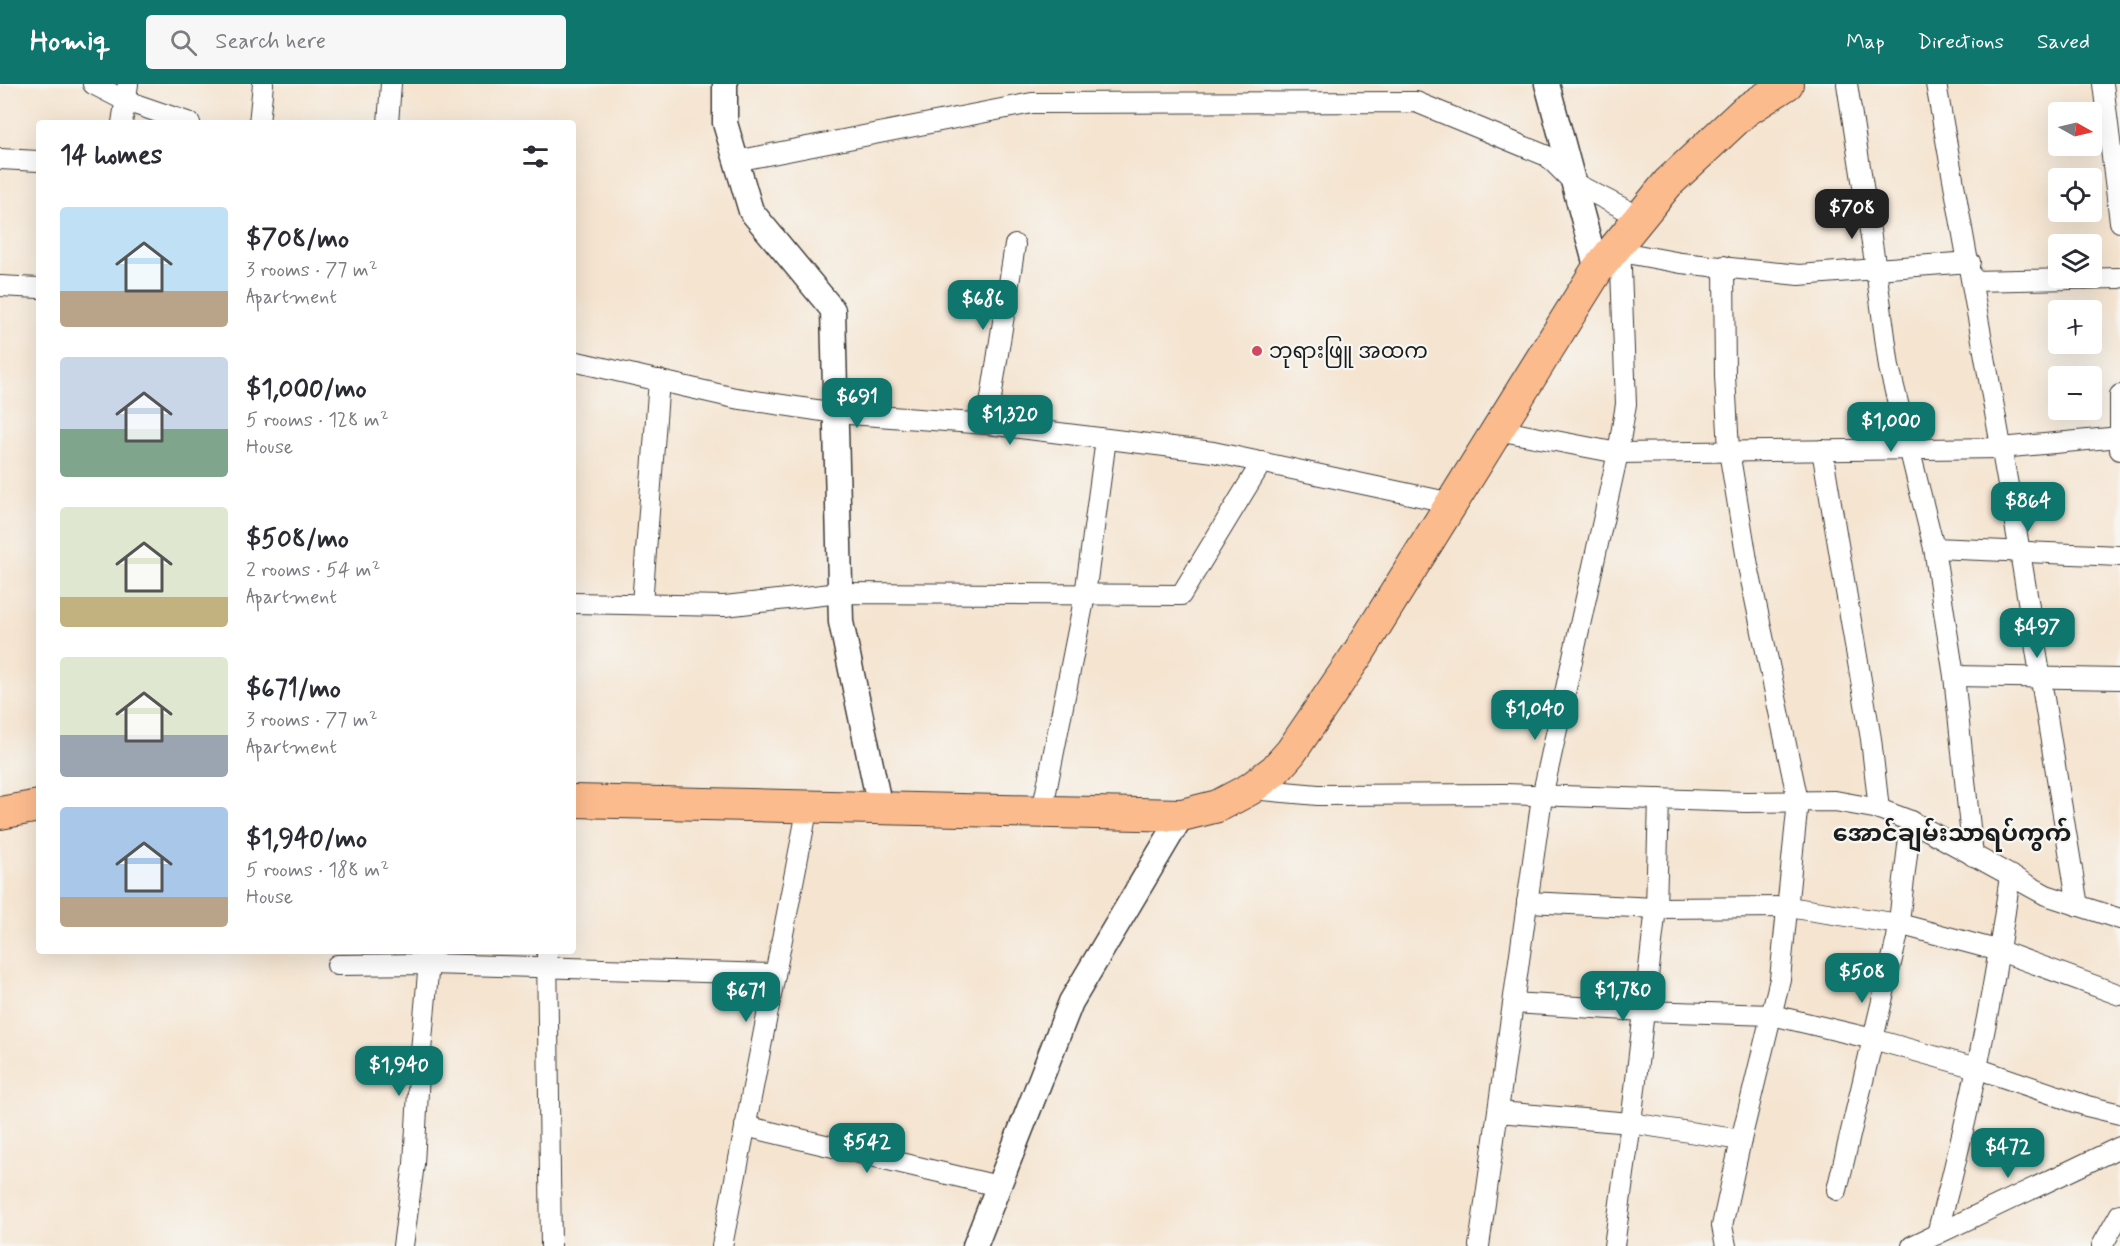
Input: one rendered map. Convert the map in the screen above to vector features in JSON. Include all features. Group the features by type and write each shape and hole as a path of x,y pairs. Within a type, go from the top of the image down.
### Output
{"highway":[{"path":"576,801 1182,815 1218,806 1250,789 1275,770 1291,752 1359,652 1497,430 1640,217 1668,183 1745,111 1787,84"},
{"path":"0,813 36,807"}],"street":[{"path":"93,84 127,93 184,120"},
{"path":"259,120 263,84"},
{"path":"388,120 391,84"},
{"path":"725,84 725,123 751,211 833,310 841,622 880,808"},
{"path":"1479,1246 1542,797 1618,453 1626,404 1613,254 1574,183 1547,84"},
{"path":"1847,84 1889,367 1934,548 1954,676 1973,856"},
{"path":"1936,84 2020,552 2078,906"},
{"path":"2103,84 2120,222"},
{"path":"122,120 127,93"},
{"path":"736,161 1082,93 1169,93 1416,102 1547,156 1574,183 1640,217"},
{"path":"0,159 36,161"},
{"path":"987,424 1015,245"},
{"path":"1613,254 1799,275 1876,269 2120,278"},
{"path":"1724,266 1725,376 1730,451 1748,566 1798,801 1780,979 1722,1226 1726,1246"},
{"path":"0,286 36,288"},
{"path":"576,362 735,398 836,413 987,424 1213,452 1452,503"},
{"path":"642,604 659,380"},
{"path":"1497,430 1618,453 2001,448 2120,441 2120,395"},
{"path":"1042,812 1084,595 1106,439"},
{"path":"1822,450 1870,727 1879,809"},
{"path":"576,603 725,606 840,593 1181,595 1262,462"},
{"path":"1934,548 2120,556"},
{"path":"1954,676 2120,679"},
{"path":"1250,789 1318,795 1505,794 1659,800 1835,801 1879,809 1911,821 2046,895 2120,919"},
{"path":"1614,1246 1656,908 1659,800"},
{"path":"722,1246 808,806"},
{"path":"975,1246 1071,1002 1182,815"},
{"path":"1837,1190 1899,924 1911,821"},
{"path":"1937,1234 1956,1165 2000,951 2010,876"},
{"path":"1527,902 1656,908 1788,907 1899,924 2000,951 2120,995"},
{"path":"337,965 430,958 547,959 775,974"},
{"path":"403,1246 414,1164 419,1073 430,958"},
{"path":"547,959 551,1246"},
{"path":"1514,1003 1643,1011 1772,1015 1873,1039 1976,1068 2087,1106 2120,1114"},
{"path":"1498,1112 1631,1123 1741,1140"},
{"path":"745,1126 998,1186"},
{"path":"1912,1246 2120,1146"},
{"path":"2102,1246 2120,1214"}],"place":[{"name":"ဘုရားဖြူ အထက","path":"1257,351"}],"district":[{"name":"အောင်ချမ်းသာရပ်ကွက်","path":"1952,833"}]}
